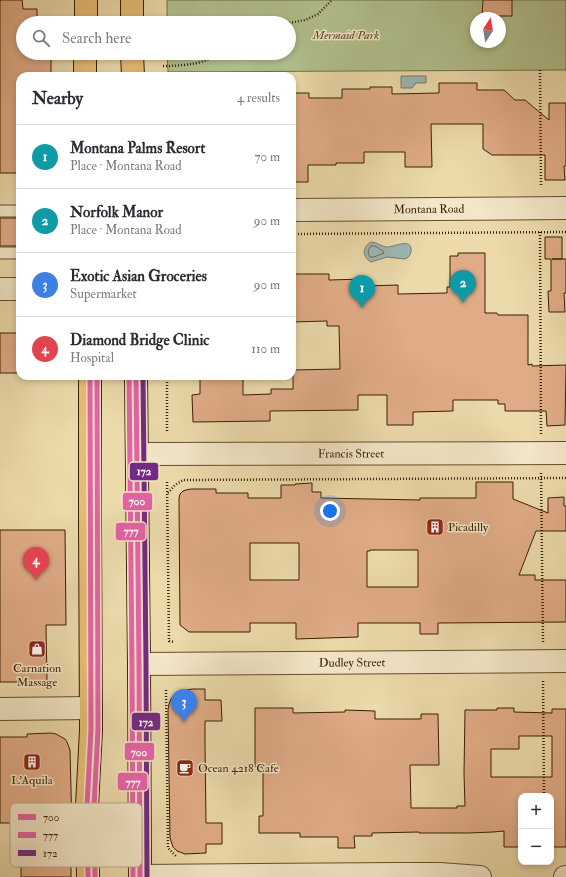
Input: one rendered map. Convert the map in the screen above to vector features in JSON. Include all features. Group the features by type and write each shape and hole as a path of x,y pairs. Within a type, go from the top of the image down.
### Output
{"highway":[{"path":"86,0 86,16"},
{"path":"132,0 132,16"},
{"path":"85,60 85,72"},
{"path":"132,60 133,72"},
{"path":"87,803 91,752 89,482 90,380"},
{"path":"136,380 140,803"},
{"path":"88,867 88,877"},
{"path":"140,867 140,877"}],"street":[{"name":"Montana Road","path":"296,210 566,208"},
{"path":"0,289 16,289"},
{"name":"Francis Street","path":"137,454 566,453"},
{"name":"Dudley Street","path":"139,664 543,651 566,661"},
{"path":"0,709 91,708"},
{"path":"140,877 440,874 480,877"}],"lane":[{"path":"0,211 16,211"},
{"path":"0,254 16,253"}],"path":[{"path":"296,22 305,20 318,14 332,0"},
{"path":"163,66 187,66 210,60"},
{"path":"540,70 541,185"},
{"path":"540,232 544,793"},
{"path":"296,234 566,232"},
{"path":"167,380 167,431"},
{"path":"167,493 175,484 183,480 566,478"},
{"path":"167,482 169,641 182,644"},
{"path":"543,651 550,641"},
{"path":"166,690 168,848 176,856"}],"green space":[{"name":"Mermaid Park","path":"167,0 566,0 566,70 168,72 167,60 296,60 296,16 167,16"}],"water":[{"path":"401,76 426,76 426,83 416,83 412,88 401,88"},
{"path":"371,242 386,247 406,244 411,247 411,252 409,257 405,259 387,257 371,262 368,260 364,252 368,244"}],"building":[{"path":"0,0 22,0 23,9 37,9 37,16 16,16 16,60 51,60 51,72 16,72 16,173 0,173"},
{"path":"483,0 512,0 512,16 506,16 506,12 482,12"},
{"path":"439,83 477,83 477,90 504,90 515,100 525,100 549,120 549,103 566,103 565,180 545,180 545,155 492,155 483,149 483,124 431,124 432,167 405,167 405,152 364,152 364,163 308,165 308,182 296,182 296,93 309,93 309,98 342,98 342,89 392,87 392,94 439,93"},
{"path":"0,218 16,218 16,246 0,246"},
{"path":"545,237 562,237 562,259 566,259 566,293 564,293 565,312 549,312 548,291 551,291 551,259 545,259"},
{"path":"458,253 485,253 485,313 497,313 498,315 528,315 528,365 566,365 565,425 547,426 546,411 505,411 505,404 498,404 498,400 453,400 453,411 413,412 413,425 387,425 387,395 358,395 358,410 270,411 270,421 193,422 192,395 200,394 200,380 243,380 243,395 271,394 271,389 293,389 293,380 296,380 296,370 340,369 339,326 327,326 327,321 296,322 296,274 329,274 329,280 364,279 364,286 398,285 398,294 447,293 447,287 450,287 450,256 458,256"},
{"path":"0,333 16,333 16,373 0,373"},
{"path":"476,482 513,482 513,499 548,513 548,498 564,497 564,506 566,506 566,531 536,531 519,575 535,575 535,580 566,580 566,622 438,623 438,634 420,634 420,623 358,623 358,637 296,639 296,623 250,623 250,632 189,632 180,625 179,498 183,491 191,489 216,489 216,493 248,493 248,498 281,498 281,485 312,483 312,492 321,492 321,498 420,500 420,498 476,498","holes":["250,543 299,543 299,580 250,580","418,550 418,587 367,587 367,551"]},
{"path":"0,530 65,530 66,625 46,625 47,682 0,682"},
{"path":"205,689 205,700 221,700 222,721 205,721 205,743 206,823 222,823 222,844 206,844 206,853 185,854 177,851 173,847 170,838 168,710 171,699 174,695 181,691"},
{"path":"255,708 293,708 293,713 345,712 345,710 375,711 375,719 421,719 421,714 438,714 439,765 410,765 411,808 457,808 457,806 465,806 465,710 497,710 497,708 514,708 514,712 552,713 552,709 566,709 566,847 554,847 554,793 518,793 518,847 504,847 504,831 468,833 372,833 372,836 354,836 355,848 338,848 338,837 300,837 300,833 259,833 259,816 263,816 263,767 255,767","holes":["519,736 552,736 552,777 491,777 491,749 519,749"]},
{"path":"27,734 56,734 65,739 67,742 70,750 71,803 10,803 10,823 0,823 0,737 27,737"},
{"path":"21,867 71,867 71,877 21,877"}],"transit line":[{"name":"700","path":"87,803 91,730 90,380"},
{"name":"777","path":"94,803 98,730 97,380"},
{"name":"777","path":"129,380 133,803"},
{"name":"700","path":"136,380 140,803"},
{"name":"172","path":"143,380 147,877"},
{"name":"700","path":"88,867 88,877"},
{"name":"777","path":"95,867 95,877"},
{"name":"777","path":"133,867 133,877"},
{"name":"700","path":"140,867 140,877"}],"place":[{"name":"Norfolk Manor","path":"463,303"},
{"name":"Montana Palms Resort","path":"362,308"},
{"name":"Picadilly","path":"435,527"},
{"name":"Diamond Bridge Clinic","path":"36,580"},
{"name":"Carnation Massage","path":"37,649"},
{"name":"Exotic Asian Groceries","path":"184,722"},
{"name":"L'Aquila","path":"32,762"},
{"name":"Ocean 4218 Cafe","path":"185,768"}]}
